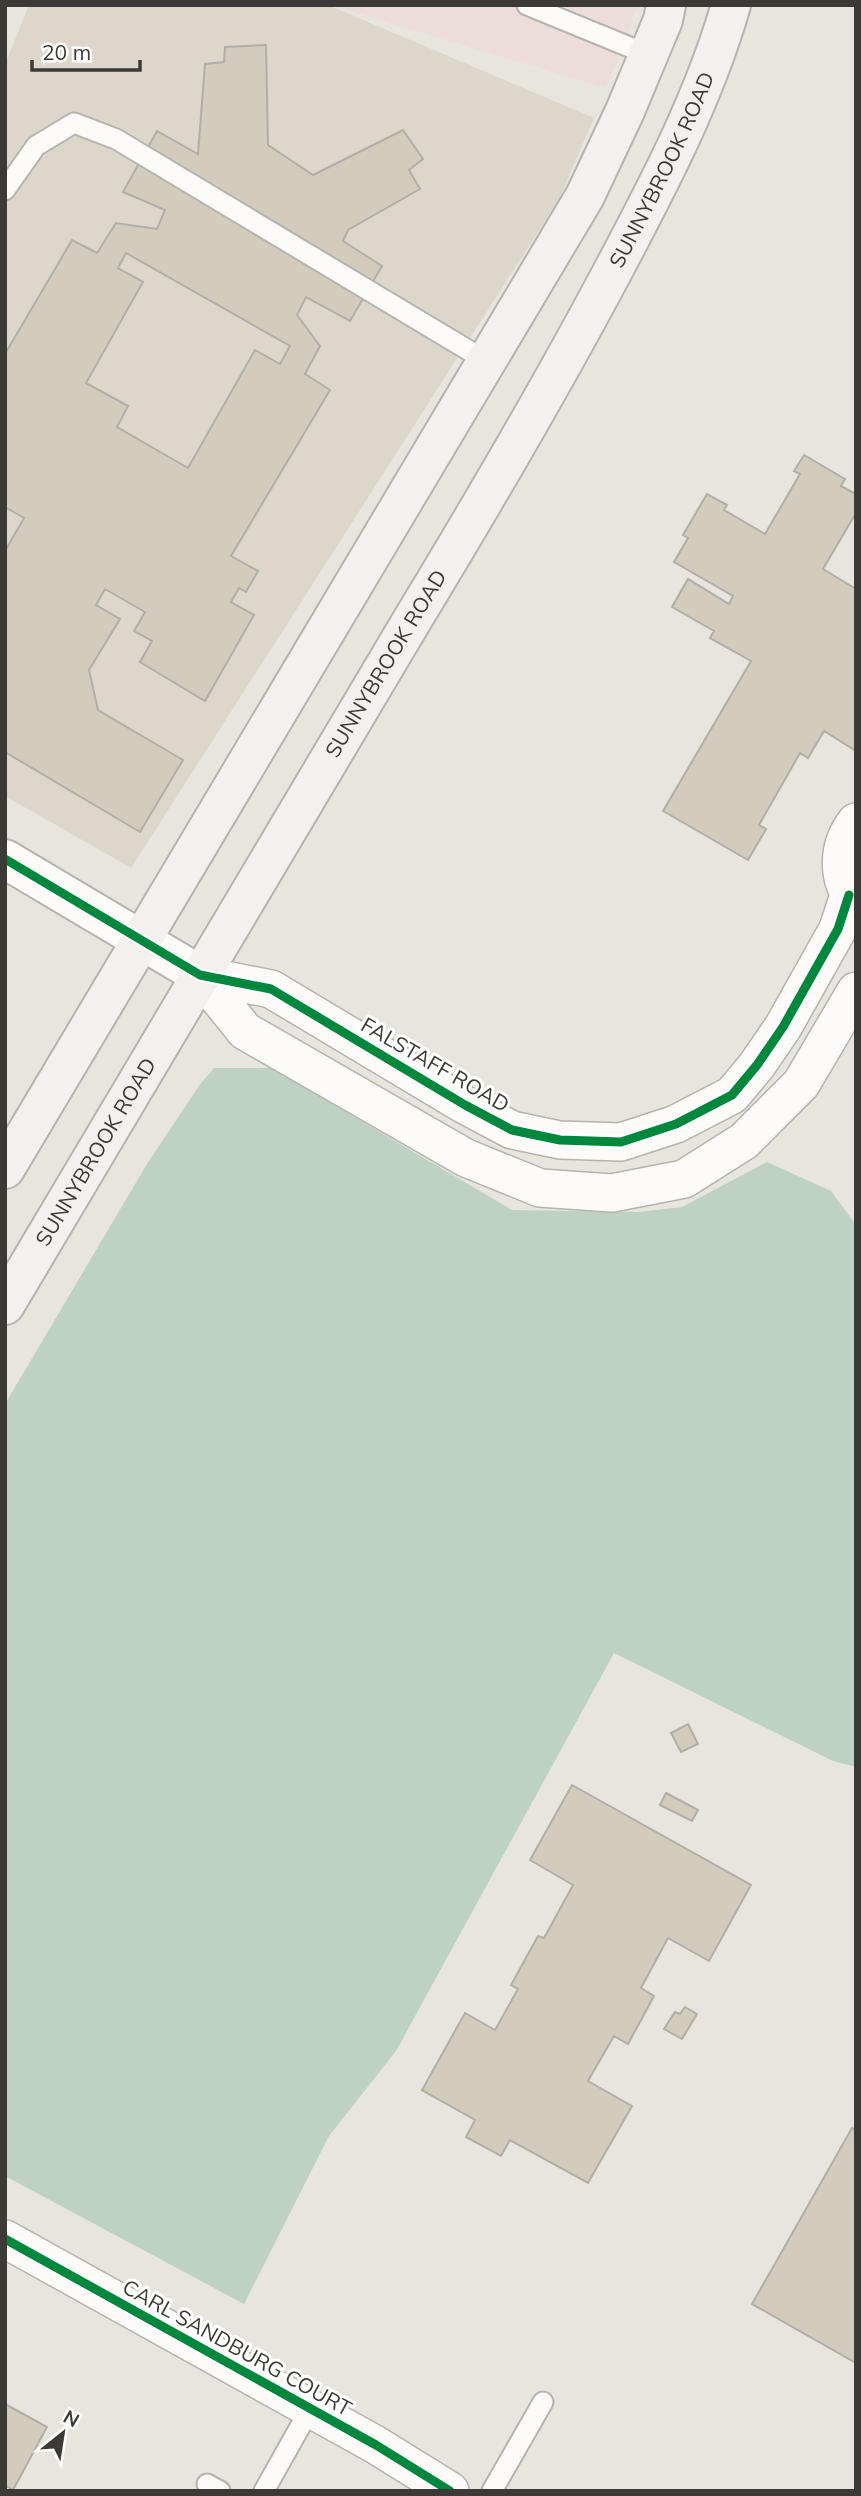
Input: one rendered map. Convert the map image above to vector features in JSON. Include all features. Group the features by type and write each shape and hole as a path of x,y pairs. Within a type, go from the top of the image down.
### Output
{"main road":[{"path":"5,1169 585,196 649,54 666,5"},
{"name":"SUNNYBROOK ROAD","path":"5,1305 478,512 599,297 679,143 716,58 731,5"}],"street":[{"name":"FALSTAFF ROAD","path":"200,975 271,989 465,1105 512,1130 559,1140 621,1142 676,1124 732,1095 757,1065 783,1027 853,899 841,875 841,852 848,832 856,822"},
{"name":"FALSTAFF ROAD","path":"5,859 200,975 245,1031 466,1158 540,1188 612,1192 684,1179 744,1141 801,1084 856,991"},
{"name":"CARL SANDBURG COURT","path":"5,2239 376,2445 450,2491"}],"lane":[{"path":"527,5 649,54"},
{"path":"5,190 36,146 74,123 116,139 488,362"},
{"path":"492,2491 542,2402"},
{"path":"264,2491 310,2409"}],"shaded area":[{"path":"29,5 328,5 594,118 559,199 131,868 5,796 5,64"},
{"path":"330,5 638,5 606,88"}],"green space":[{"path":"214,1068 271,1068 512,1210 638,1212 682,1207 767,1162 831,1191 856,1225 856,1767 833,1761 614,1653 396,2051 329,2136 244,2304 5,2176 5,1404 147,1164"}],"building":[{"path":"266,45 268,145 313,175 403,130 423,159 409,170 420,189 348,230 343,241 382,266 350,321 306,297 297,315 320,346 305,374 330,390 231,556 258,571 246,592 239,588 231,602 254,615 205,701 140,662 152,641 134,631 145,612 105,589 96,605 120,619 89,670 98,710 183,760 140,832 5,752 5,551 24,518 5,507 5,354 72,240 97,253 116,223 157,229 165,210 123,192 157,131 198,154 205,64 224,62 225,47","holes":["126,253 290,346 280,364 255,350 188,468 117,427 128,406 86,383 143,282 118,268"]},
{"path":"804,455 845,479 841,486 856,494 856,513 823,569 856,589 856,751 824,731 808,758 800,753 759,825 766,829 748,860 663,811 751,661 710,638 714,631 672,607 688,579 729,604 733,596 674,562 688,538 683,535 707,494 727,505 724,510 765,534 800,474 794,471"},
{"path":"688,1724 698,1744 681,1752 671,1733"},
{"path":"572,1785 751,1885 709,1961 668,1938 641,1988 654,1996 628,2044 614,2036 588,2081 632,2106 588,2183 510,2140 501,2156 466,2137 475,2120 422,2090 465,2013 495,2030 518,1989 511,1985 538,1936 544,1938 573,1885 530,1860"},
{"path":"666,1793 698,1810 692,1821 660,1805"},
{"path":"685,2007 697,2014 682,2039 664,2029 675,2012 680,2014"},
{"path":"852,2128 856,2130 856,2363 752,2304"},
{"path":"5,2404 47,2427 13,2490 5,2485"}],"cycle path":[{"path":"5,859 200,975 271,989 465,1105 512,1130 560,1140 621,1142 676,1124 732,1095 783,1027 838,929 849,895"},
{"path":"5,2239 376,2445 450,2491"}]}
